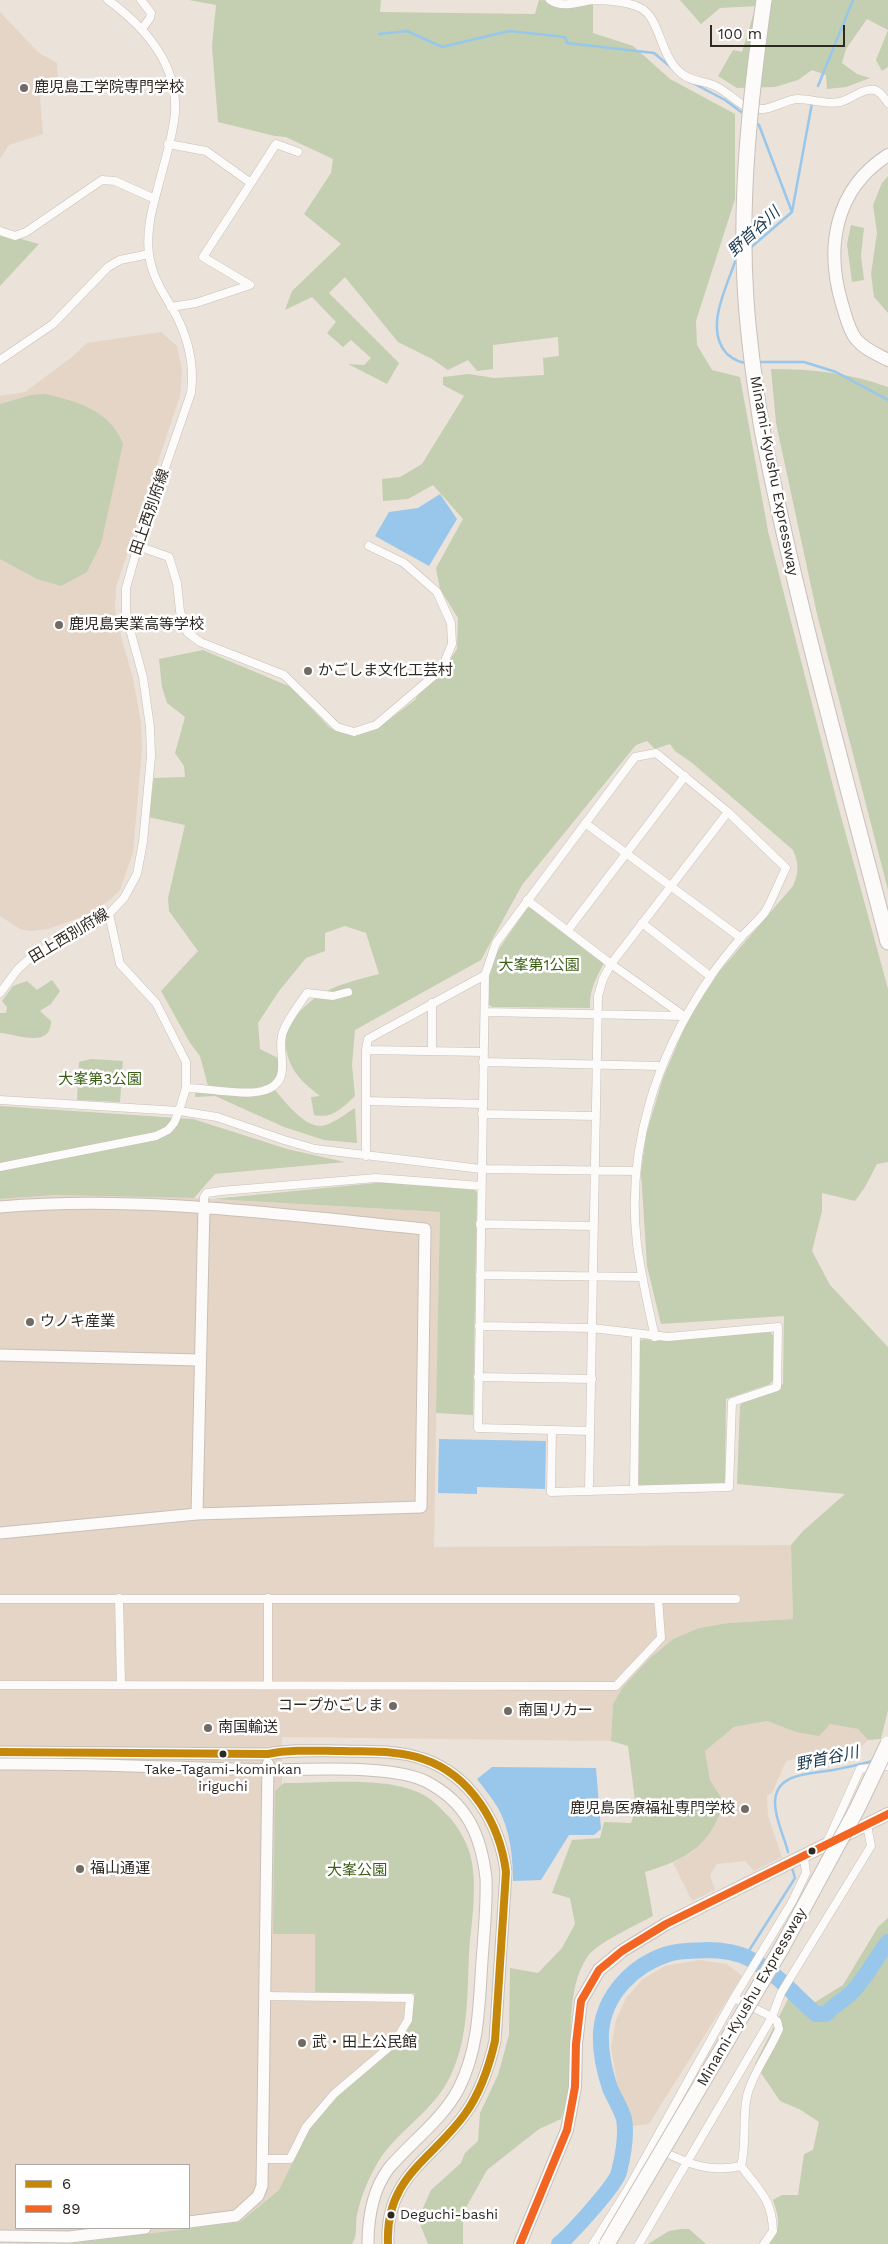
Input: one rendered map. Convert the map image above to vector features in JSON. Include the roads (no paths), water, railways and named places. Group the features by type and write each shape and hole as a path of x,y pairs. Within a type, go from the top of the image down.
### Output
{"highway":[{"name":"Minami-Kyushu Expressway","path":"764,0 748,132 744,211 746,299 753,374 778,513 888,942"},
{"name":"Minami-Kyushu Expressway","path":"607,2244 781,1949 857,1809 888,1744"}],"main road":[{"path":"888,154 866,173 846,202 837,222 834,253 839,290 852,332 863,346 888,360"},
{"path":"520,2244 567,2130 575,2087 576,2044 581,2001 599,1970 622,1951 666,1924 888,1814"}],"street":[{"name":"田上西別府線","path":"0,993 18,969 29,959 48,947 95,924 109,914 132,886 141,859 151,756 150,727 146,694 126,616 126,588 138,546 191,393 193,367 182,327 156,280 148,254 149,220 175,113 173,88 165,62 142,29 108,0"},
{"path":"141,0 151,13 150,18 142,29"},
{"path":"550,0 565,4 607,0 641,9 650,18 665,51 678,72 688,79 718,86 740,104 762,109 798,99 826,103 838,102 864,91 873,90 879,92 888,103"},
{"path":"168,144 206,152 252,183"},
{"path":"171,306 196,302 250,285 203,257 276,144 298,152"},
{"path":"0,231 15,236 26,232 102,180 115,181 155,199"},
{"path":"0,360 52,324 108,267 120,260 148,254"},
{"path":"138,546 170,557 177,583 180,611 187,632 200,642 284,675 337,727 354,732 376,725 436,674 444,663 452,644 451,623 437,592 404,562 369,546"},
{"path":"590,1431 478,1428 482,1104 486,975 496,943 635,757 656,753 728,812 786,868 764,913 710,976 684,1016 661,1066 639,1140 636,1171 637,1241 642,1277 655,1337"},
{"path":"568,930 685,776"},
{"path":"589,1491 598,996 603,979 611,964 728,812"},
{"path":"586,823 741,938"},
{"path":"527,900 611,964 684,1016"},
{"path":"0,1166 156,1136 168,1130 174,1123 186,1088 186,1062 156,1003 120,964 109,914"},
{"path":"642,923 710,976"},
{"path":"366,1156 366,1050 368,1039 486,975"},
{"path":"186,1088 250,1092 262,1091 271,1087 280,1078 282,1069 282,1034 307,993 333,996 348,992"},
{"path":"432,1003 432,1051"},
{"path":"485,1012 684,1016"},
{"path":"366,1050 484,1052"},
{"path":"483,1062 661,1066"},
{"path":"0,1100 179,1111 225,1120 315,1149 481,1169 636,1171"},
{"path":"366,1101 482,1104"},
{"path":"482,1114 596,1116"},
{"path":"197,1514 204,1197 207,1193 376,1178 481,1186"},
{"path":"0,1207 53,1203 204,1207 425,1229 421,1507 197,1514 0,1533"},
{"path":"480,1224 593,1226"},
{"path":"480,1274 642,1277"},
{"path":"479,1326 592,1328 655,1337 778,1327 777,1386 732,1402 729,1486 551,1492 552,1430"},
{"path":"634,1490 636,1334"},
{"path":"0,1355 199,1360"},
{"path":"478,1377 592,1379"},
{"path":"119,1598 121,1685"},
{"path":"268,1598 268,1684"},
{"path":"0,1599 736,1599"},
{"path":"0,1685 616,1686 661,1638 658,1599"},
{"path":"0,1752 268,1754 287,1750 382,1752 423,1759 453,1776 475,1797 493,1825 504,1853 506,1872 495,2040 489,2067 479,2091 465,2114 414,2168 398,2190 391,2209 387,2230 388,2244"},
{"path":"190,2222 236,2216 258,2196 262,2186 268,1754"},
{"path":"0,1764 104,1764 268,1770 384,1771 408,1774 427,1782 460,1809 478,1836 483,1855 486,1895 474,2049 458,2090 442,2112 388,2169 373,2204 368,2244"},
{"path":"826,1845 860,1769 888,1766"},
{"path":"639,2244 772,2017 782,1993 871,1846 867,1825"},
{"path":"593,2244 628,2190 734,1998 792,1902 806,1873 804,1856"},
{"path":"263,2159 290,2159 306,2127 334,2094 394,2044 408,2020 410,1998 264,1996"},
{"path":"734,1998 772,2017 777,2021 779,2028 754,2076 748,2094 744,2112 745,2150 740,2166"},
{"path":"652,2146 685,2163 708,2169 740,2166"},
{"path":"740,2166 767,2198 773,2231 764,2244"},
{"path":"0,2236 69,2237 137,2229"}],"water":[{"path":"440,494 457,519 429,566 375,536 389,512 418,508"},
{"path":"439,1439 546,1441 545,1489 477,1487 477,1494 438,1493"},
{"path":"492,1767 596,1768 601,1829 594,1835 569,1835 541,1880 513,1881 508,1834 502,1816 491,1797 477,1779"}],"waterway":[{"name":"野首谷川","path":"818,86 853,0"},
{"path":"379,34 407,31 442,47 509,31 565,37 567,43 654,53 673,69"},
{"path":"691,82 725,100 744,114"},
{"name":"野首谷川","path":"749,249 792,212 812,103"},
{"path":"755,122 759,125 792,212"},
{"name":"野首谷川","path":"738,259 735,262 722,296 717,321 717,333 720,344 727,354 732,358 748,363"},
{"name":"野首谷川","path":"758,362 804,362 836,372 888,400"},
{"name":"野首谷川","path":"788,1852 775,1809 777,1793 781,1785 796,1776 854,1766 875,1760"},
{"name":"野首谷川","path":"745,1957 795,1878 792,1868"},
{"path":"559,2244 602,2198 619,2172 624,2146 625,2125 623,2115 610,2088 606,2074 601,2032 603,2018 608,2006 622,1983 655,1959 682,1951 717,1950 740,1955 760,1965 816,2014 826,2014 858,1985 888,1942"}],"place":[{"name":"鹿児島工学院専門学校","path":"24,88"},
{"name":"鹿児島実業高等学校","path":"59,625"},
{"name":"かごしま文化工芸村","path":"308,671"},
{"name":"ウノキ産業","path":"30,1322"},
{"name":"コープかごしま","path":"393,1706"},
{"name":"南国リカー","path":"508,1711"},
{"name":"南国輸送","path":"208,1728"},
{"name":"Take-Tagami-kominkan iriguchi","path":"223,1754"},
{"name":"鹿児島医療福祉専門学校","path":"745,1809"},
{"name":"福山通運","path":"80,1869"},
{"name":"武・田上公民館","path":"302,2043"},
{"name":"Deguchi-bashi","path":"391,2215"}],"park label":[{"name":"大峯第1公園","path":"539,966"},
{"name":"大峯第3公園","path":"100,1080"},
{"name":"大峯公園","path":"357,1871"}]}
